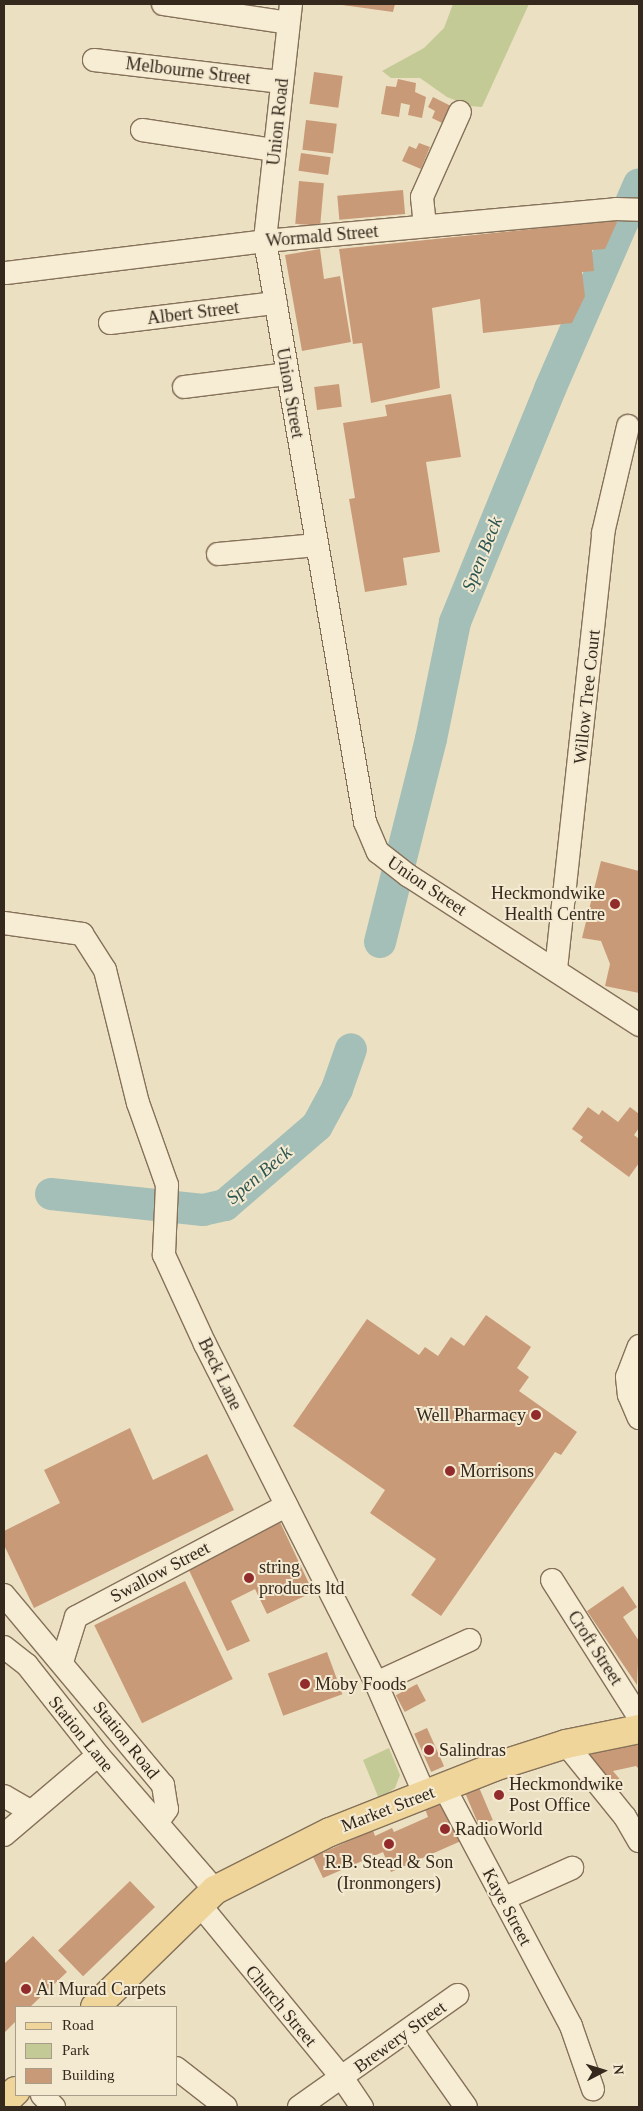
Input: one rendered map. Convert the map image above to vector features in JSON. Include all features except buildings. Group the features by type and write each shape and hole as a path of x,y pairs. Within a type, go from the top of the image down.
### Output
{"main road":[{"name":"Market Street","path":"102,2005 207,1898 330,1832 494,1767 566,1744 639,1729"},
{"path":"4,2102 15,2092"}],"street":[{"path":"163,4 290,13"},
{"name":"Union Road","path":"265,241 290,13"},
{"name":"Melbourne Street","path":"94,60 282,82"},
{"path":"425,226 422,197 460,112"},
{"path":"142,130 275,150"},
{"name":"Wormald Street","path":"5,277 265,241 616,209 639,210"},
{"name":"Union Street","path":"265,241 365,822 378,852 408,876 556,969 639,1025"},
{"name":"Albert Street","path":"110,323 276,303"},
{"path":"184,387 287,374"},
{"name":"Willow Tree Court","path":"556,969 603,533 628,426"},
{"path":"218,554 317,545"},
{"name":"Beck Lane","path":"4,922 82,934 105,970 138,1103 167,1185 164,1255 205,1344 286,1506 376,1683 435,1791"},
{"path":"639,1346 627,1377 628,1395 639,1418"},
{"name":"Swallow Street","path":"62,1662 76,1617 286,1506"},
{"name":"Croft Street","path":"552,1580 639,1717"},
{"name":"Station Road","path":"4,1595 164,1785 167,1809 157,1823"},
{"path":"376,1683 470,1640"},
{"name":"Station Lane","path":"4,1647 27,1665 98,1755 157,1823"},
{"path":"566,1744 625,1817 639,1840"},
{"path":"4,1835 98,1755"},
{"name":"Kaye Street","path":"435,1791 503,1899 571,2026 593,2088"},
{"path":"4,1796 30,1811"},
{"path":"157,1823 207,1898"},
{"path":"503,1899 572,1868"},
{"name":"Church Street","path":"207,1898 362,2107"},
{"name":"Brewery Street","path":"299,2107 343,2079 457,1995"},
{"path":"411,2029 466,2107"},
{"path":"178,2070 226,2107"},
{"path":"43,2096 54,2107"}],"green space":[{"path":"453,4 529,4 482,107 470,106 447,97 420,78 391,78 382,71 424,48 444,28"},
{"path":"389,1748 400,1775 395,1788 379,1799 363,1760"}],"waterway":[{"name":"Spen Beck","path":"380,942 431,739 455,622 550,389 639,184"},
{"name":"Spen Beck","path":"51,1194 203,1210 225,1205 317,1126 337,1089 351,1049"}],"place":[{"name":"Heckmondwike Health Centre","path":"615,904"},
{"name":"Well Pharmacy","path":"536,1415"},
{"name":"Morrisons","path":"450,1471"},
{"name":"string products ltd","path":"249,1578"},
{"name":"Moby Foods","path":"305,1684"},
{"name":"Salindras","path":"429,1750"},
{"name":"Heckmondwike Post Office","path":"499,1795"},
{"name":"RadioWorld","path":"445,1829"},
{"name":"R.B. Stead & Son (Ironmongers)","path":"389,1844"},
{"name":"Al Murad Carpets","path":"26,1989"}]}
